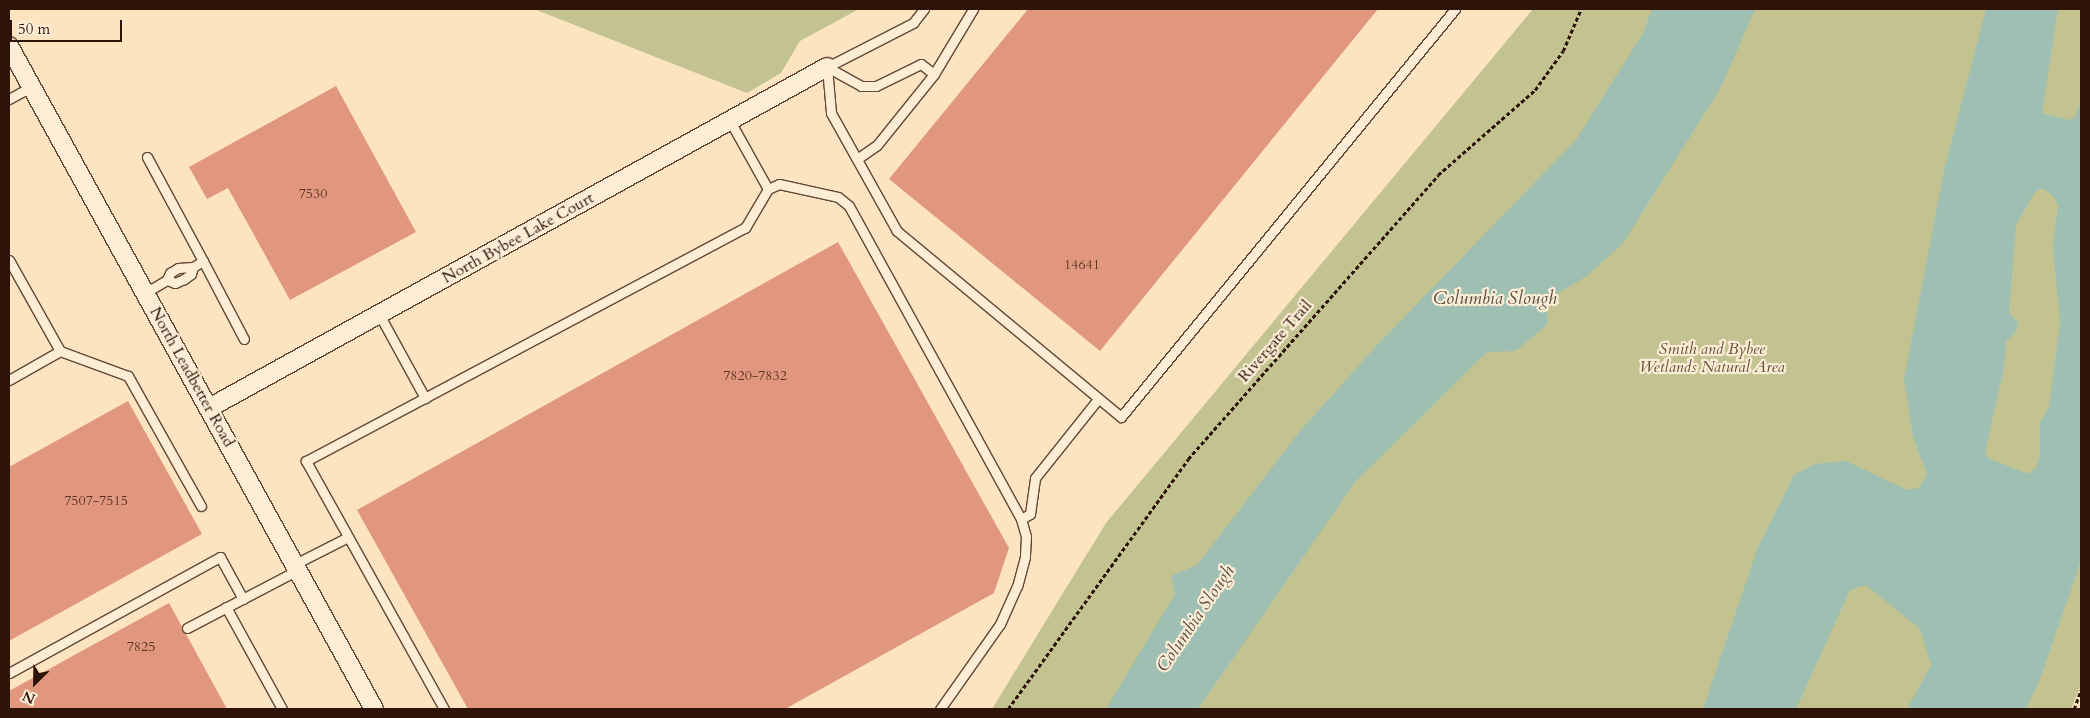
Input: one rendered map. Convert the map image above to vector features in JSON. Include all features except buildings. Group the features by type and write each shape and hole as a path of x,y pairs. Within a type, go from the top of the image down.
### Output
{"street":[{"name":"North Leadbetter Road","path":"9,46 374,709"},
{"name":"North Bybee Lake Court","path":"209,408 827,68"}],"lane":[{"path":"827,68 912,23 924,9"},
{"path":"857,159 877,145 934,74 973,9"},
{"path":"827,68 831,113 897,231 1121,417 1455,9"},
{"path":"827,68 861,86 876,86 921,64 934,74"},
{"path":"9,99 31,87"},
{"path":"730,121 768,189"},
{"path":"147,157 244,339"},
{"path":"444,709 306,461 744,228 768,189 779,184 800,187 838,197 849,206 1021,519 1026,543 1017,586 1000,624 940,709"},
{"path":"9,260 60,351 128,376 201,506"},
{"path":"145,293 167,280 175,283 184,279 191,274 193,267 203,261"},
{"path":"379,314 425,398"},
{"path":"9,380 60,351"},
{"path":"1021,519 1030,514 1035,478 1098,399"},
{"path":"187,628 226,608 348,537"},
{"path":"9,673 220,557 243,598"},
{"path":"226,608 282,709"}],"path":[{"name":"Rivergate Trail","path":"1008,709 1188,459 1438,175 1535,90 1563,51 1581,9"},
{"path":"2074,709 2081,690"}],"green space":[{"path":"534,9 859,9 800,41 781,73 747,93"},
{"name":"Smith and Bybee Wetlands Natural Area","path":"1533,9 2081,9 2081,557 2021,709 992,709 1106,523"},
{"path":"2081,561 2081,685 2071,709 2026,709"}],"water":[{"name":"Columbia Slough","path":"1652,9 1755,9 1720,89 1623,243 1587,276 1548,299 1547,325 1515,351 1487,352 1355,482 1198,709 1106,709 1175,594 1171,576 1197,565 1300,431 1379,343 1576,140 1643,33"},
{"path":"1986,9 2058,9 2042,113 2069,120 2074,118 2081,103 2081,561 2040,679 2026,709 1907,709 1931,665 1920,629 1866,585 1850,590 1796,709 1703,709 1758,547 1794,475 1815,464 1846,461 1907,490 1919,488 1927,474 1913,437 1904,379 1945,166","holes":["2043,188 2054,197 2058,206 2053,247 2060,322 2049,407 2040,422 2040,456 2036,468 2028,474 1988,458 1985,452 2004,368 2006,342 2017,330 2018,323 2009,312 2016,225 2035,192"]}]}
